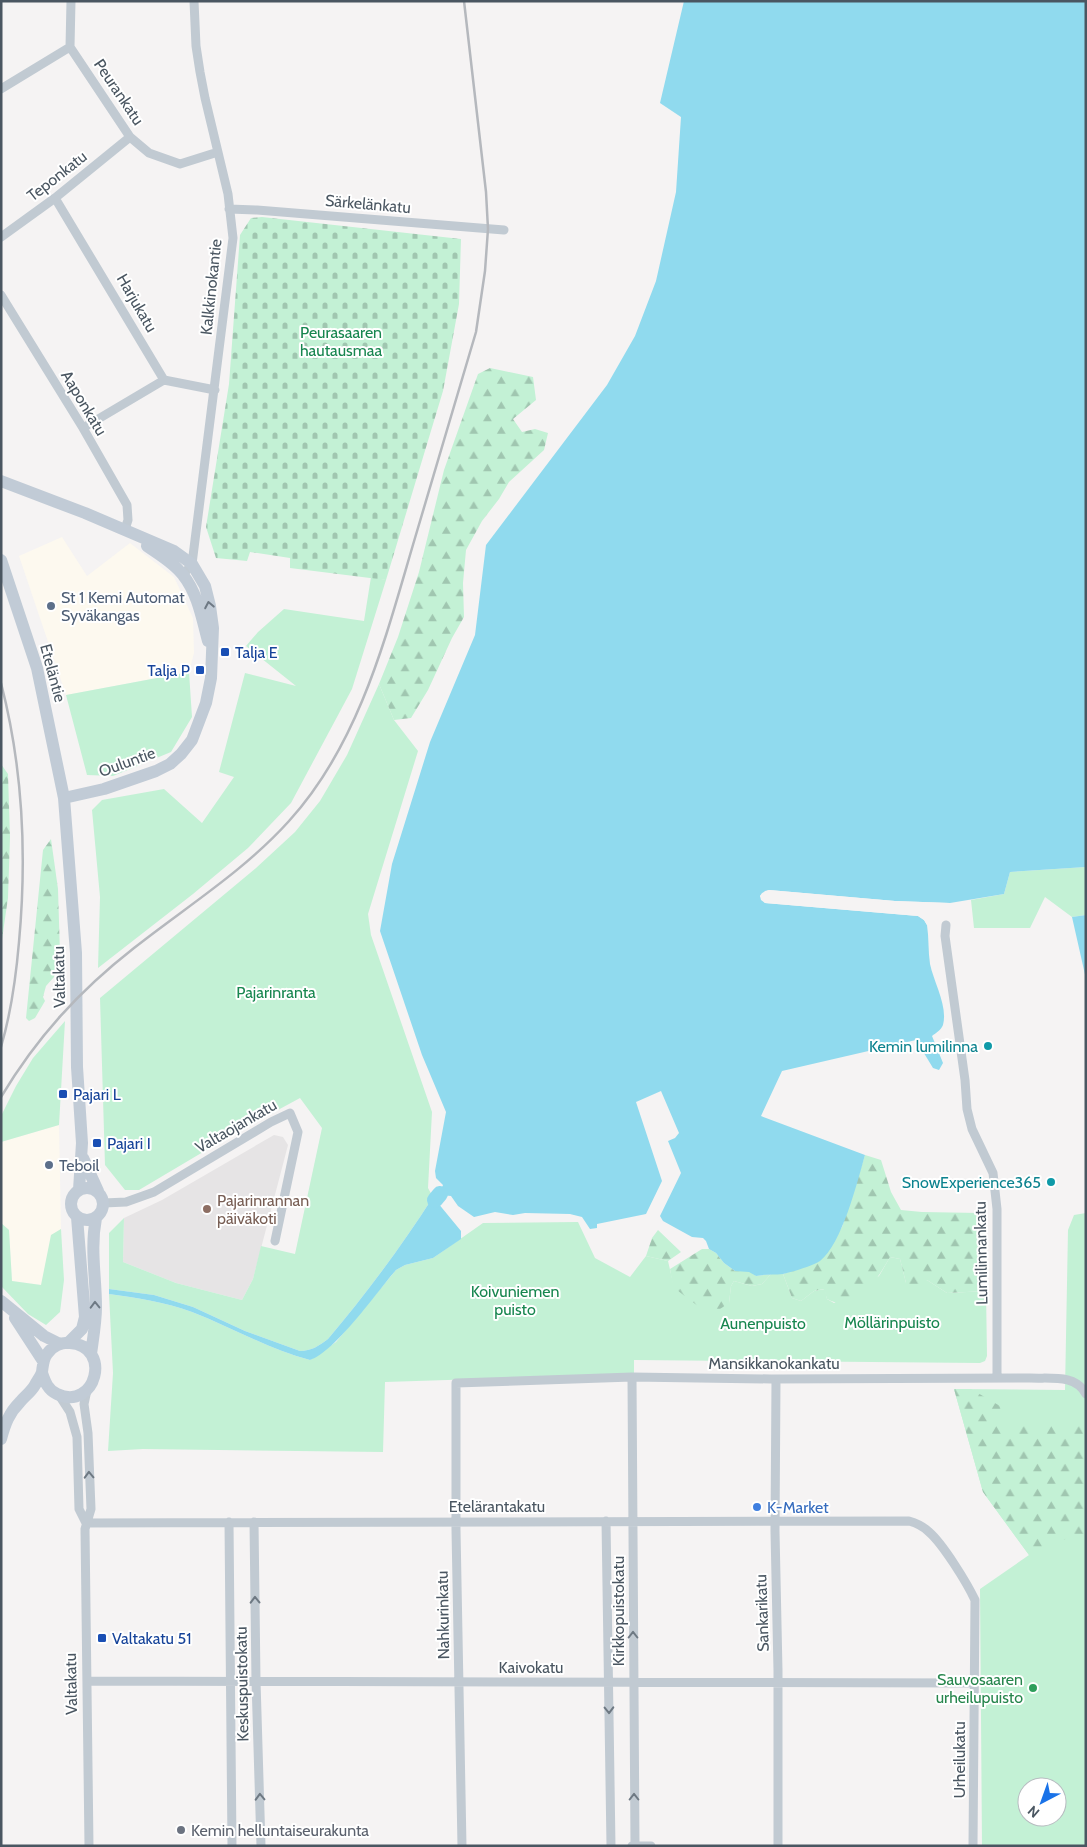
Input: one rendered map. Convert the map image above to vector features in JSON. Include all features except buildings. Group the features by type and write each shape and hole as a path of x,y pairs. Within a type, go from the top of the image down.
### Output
{"main road":[{"name":"Ouluntie","path":"1,481 174,551 192,564 205,586 210,606 213,628 210,653 211,678 206,703 192,740 170,764 156,771 104,789 64,798"},
{"name":"Ouluntie","path":"125,530 166,559 183,575 198,603 210,653"},
{"name":"Eteläntie","path":"1,560 37,668 64,798"},
{"name":"Valtakatu","path":"64,798 76,953 77,1067 82,1156 79,1190"},
{"name":"Valtakatu","path":"82,1156 98,1191"},
{"path":"89,1188 98,1191 104,1203 102,1212 96,1218 90,1220 83,1220 77,1216 71,1207 73,1197 79,1190 89,1188"},
{"path":"1,1439 6,1421 12,1411 32,1390 47,1354 82,1329 85,1317 77,1216"},
{"path":"32,1390 73,1396 87,1390 92,1384 96,1369 91,1354 96,1308 92,1264 93,1232 96,1218"},
{"path":"5,1304 44,1336 64,1343 77,1344 91,1354"},
{"path":"5,1304 43,1367 44,1381 54,1392"}],"street":[{"path":"1,89 70,47 71,1"},
{"name":"Kalkkinokantie","path":"192,564 233,238 228,194 200,72 196,46 194,1"},
{"name":"Peurankatu","path":"70,47 130,136 149,153 180,164 218,152"},
{"name":"Teponkatu","path":"1,237 55,198 130,136"},
{"name":"Harjukatu","path":"55,198 164,380"},
{"name":"Särkelänkatu","path":"229,209 504,230"},
{"name":"Aaponkatu","path":"1,295 83,428 127,505 128,520 125,530"},
{"path":"83,428 164,380 214,390"},
{"path":"183,575 192,564"},
{"name":"Lumilinnankatu","path":"946,925 945,936 965,1080 967,1109 972,1129 995,1184 997,1209 996,1378"},
{"name":"Valtaojankatu","path":"104,1203 126,1202 154,1192 271,1122 290,1113 298,1132 275,1241"},
{"name":"Mansikkanokankatu","path":"456,1384 632,1377 776,1379 996,1378 1071,1380 1082,1386 1086,1394"},
{"name":"Kirkkopuistokatu","path":"632,1377 634,1846"},
{"name":"Sankarikatu","path":"776,1379 775,1522 778,1682 778,1846"},
{"name":"Nahkurinkatu","path":"456,1384 456,1521 462,1846"},
{"name":"Valtakatu","path":"87,1390 84,1404 88,1433 91,1509 86,1523 89,1846"},
{"name":"Valtakatu","path":"54,1392 70,1412 76,1438 79,1509 86,1523"},
{"name":"Kirkkopuistokatu","path":"606,1521 611,1846"},
{"name":"Etelärantakatu","path":"86,1523 909,1521"},
{"name":"Urheilukatu","path":"909,1521 918,1524 933,1536 962,1577 975,1600 973,1846"},
{"name":"Keskuspuistokatu","path":"229,1522 232,1846"},
{"name":"Keskuspuistokatu","path":"254,1522 261,1846"},
{"name":"Kaivokatu","path":"88,1681 974,1683"},
{"path":"634,1846 651,1846"}],"shaded area":[{"path":"62,537 87,576 130,543 174,577 193,618 194,653 189,672 66,695 19,556"},
{"path":"59,1125 61,1229 51,1236 42,1285 12,1281 9,1230 1,1223 1,1142"},
{"name":"Pajarinrannan päiväkoti","path":"274,1135 283,1137 288,1145 253,1279 242,1300 176,1283 123,1262 124,1218 162,1200"}],"green space":[{"name":"Peurasaaren hautausmaa","path":"262,217 461,239 459,304 443,391 386,580 290,568 290,558 250,552 247,561 216,558 206,527 229,384 240,235 251,218"},
{"path":"490,368 533,377 536,400 513,419 522,432 535,429 548,433 544,450 509,482 482,521 466,550 463,583 464,617 428,690 411,718 394,720 379,684 398,637 419,572 444,470 478,374"},
{"path":"371,577 386,580 352,689 291,803 248,848 193,894 98,968 100,897 92,810 102,800 164,789 202,823 234,777 219,772 245,673 296,686 246,646 258,632 284,609 364,621"},
{"path":"189,672 192,717 171,752 113,776 87,775 66,695"},
{"name":"Pajarinranta","path":"379,684 394,720 418,751 368,914 371,935 432,1112 428,1188 433,1197 383,1270 328,1339 315,1348 300,1351 245,1331 193,1307 154,1295 109,1289 109,1233 124,1218 123,1262 176,1283 242,1300 253,1279 261,1246 295,1254 322,1128 300,1098 230,1136 139,1190 125,1190 105,1165 100,998 256,868 295,832 320,801 347,755"},
{"path":"1,764 8,774 10,837 8,898 1,946"},
{"path":"51,839 58,889 60,954 54,977 46,986 43,997 45,1001 35,1018 29,1021 26,1018 43,850"},
{"path":"1086,867 1086,915 1072,917 1045,897 1030,928 974,928 971,900 1004,894 1010,872"},
{"path":"65,1021 59,1125 1,1142 1,1116 16,1086 33,1058"},
{"path":"865,1155 881,1160 891,1192 901,1210 980,1213 985,1220 986,1291 947,1293 927,1280 914,1290 906,1283 900,1259 890,1257 872,1284 857,1298 838,1303 827,1299 824,1289 814,1291 801,1301 792,1298 783,1274 819,1261 842,1227"},
{"path":"1086,1213 1086,1846 982,1846 980,1589 1029,1555 983,1492 954,1389 1065,1390 1068,1230 1074,1215"},
{"name":"Koivuniemen puisto","path":"578,1222 595,1258 630,1277 646,1256 668,1261 674,1287 729,1303 731,1286 734,1281 752,1286 762,1284 771,1274 783,1274 792,1298 801,1301 814,1291 825,1289 827,1299 834,1303 879,1276 890,1257 900,1259 906,1283 927,1280 947,1293 986,1291 987,1356 985,1361 980,1363 634,1360 634,1374 385,1382 383,1452 143,1449 108,1451 113,1373 109,1294 151,1301 182,1309 279,1350 310,1360 336,1342 396,1270 405,1265 433,1258 483,1223"},
{"path":"1,1223 9,1230 12,1281 41,1285 51,1235 61,1229 64,1280 60,1312 46,1325 28,1314 1,1286"},
{"path":"658,1230 681,1252 668,1261 646,1256 652,1238"},
{"path":"702,1249 709,1249 716,1253 724,1263 735,1271 749,1271 756,1276 771,1274 762,1284 752,1286 734,1281 731,1286 729,1303 714,1313 703,1310 673,1287 670,1269"},
{"path":"954,1389 971,1389 1000,1406 1003,1423 1081,1424 1086,1445 1086,1538 1077,1534 1029,1555 983,1492"}],"water":[{"path":"684,1 1086,1 1086,867 1010,872 1004,894 950,903 895,901 769,890 760,896 765,903 918,916 927,925 930,964 942,1002 944,1018 942,1027 932,1036 943,1063 939,1070 933,1068 916,1040 782,1071 761,1116 865,1155 848,1212 828,1253 820,1261 802,1269 783,1274 756,1276 749,1272 735,1271 709,1249 703,1238 692,1237 663,1221 660,1216 681,1173 668,1141 675,1138 679,1133 661,1091 636,1102 662,1181 646,1214 597,1224 597,1228 590,1229 582,1217 570,1214 525,1213 513,1215 495,1212 474,1217 458,1206 451,1196 441,1195 443,1185 436,1178 435,1171 446,1112 422,1055 380,931 392,864 430,742 475,635 486,545 607,385 635,336 656,281 676,192 681,117 660,103"},
{"path":"1086,915 1086,979 1072,917"},
{"path":"433,1197 461,1231 461,1239 433,1258 405,1265 396,1270 343,1334 320,1355 310,1360 279,1350 182,1309 151,1301 109,1294 109,1289 154,1295 193,1307 245,1331 300,1351 311,1349 328,1339 356,1305 396,1252"}],"pier":[{"path":"769,890 895,901 950,903 950,905 895,903 769,893 763,897 766,901 919,914 926,918 927,925 918,916 765,903 761,900 760,896"}],"waterway":[{"path":"435,1200 440,1194"}],"railway":[{"path":"1,1097 29,1054 77,998 114,964 234,872 272,839 289,821 314,790 335,758 368,687 393,613 476,332 485,271 488,229 486,192 464,1"},
{"path":"1,683 14,747 23,844 19,942 10,1008 1,1047"}],"place":[{"name":"St 1 Kemi Automat Syväkangas","path":"51,606"},
{"name":"Talja E","path":"225,652"},
{"name":"Talja P","path":"200,670"},
{"name":"Kemin lumilinna","path":"988,1046"},
{"name":"Pajari L","path":"63,1094"},
{"name":"Pajari I","path":"97,1143"},
{"name":"Teboil","path":"49,1165"},
{"name":"SnowExperience365","path":"1051,1182"},
{"name":"Pajarinrannan päiväkoti","path":"207,1209"},
{"name":"K-Market","path":"757,1507"},
{"name":"Valtakatu 51","path":"102,1638"},
{"name":"Sauvosaaren urheilupuisto","path":"1033,1688"},
{"name":"Kemin helluntaiseurakunta","path":"181,1830"}],"park label":[{"name":"Möllärinpuisto","path":"892,1322"},
{"name":"Aunenpuisto","path":"763,1323"}]}
